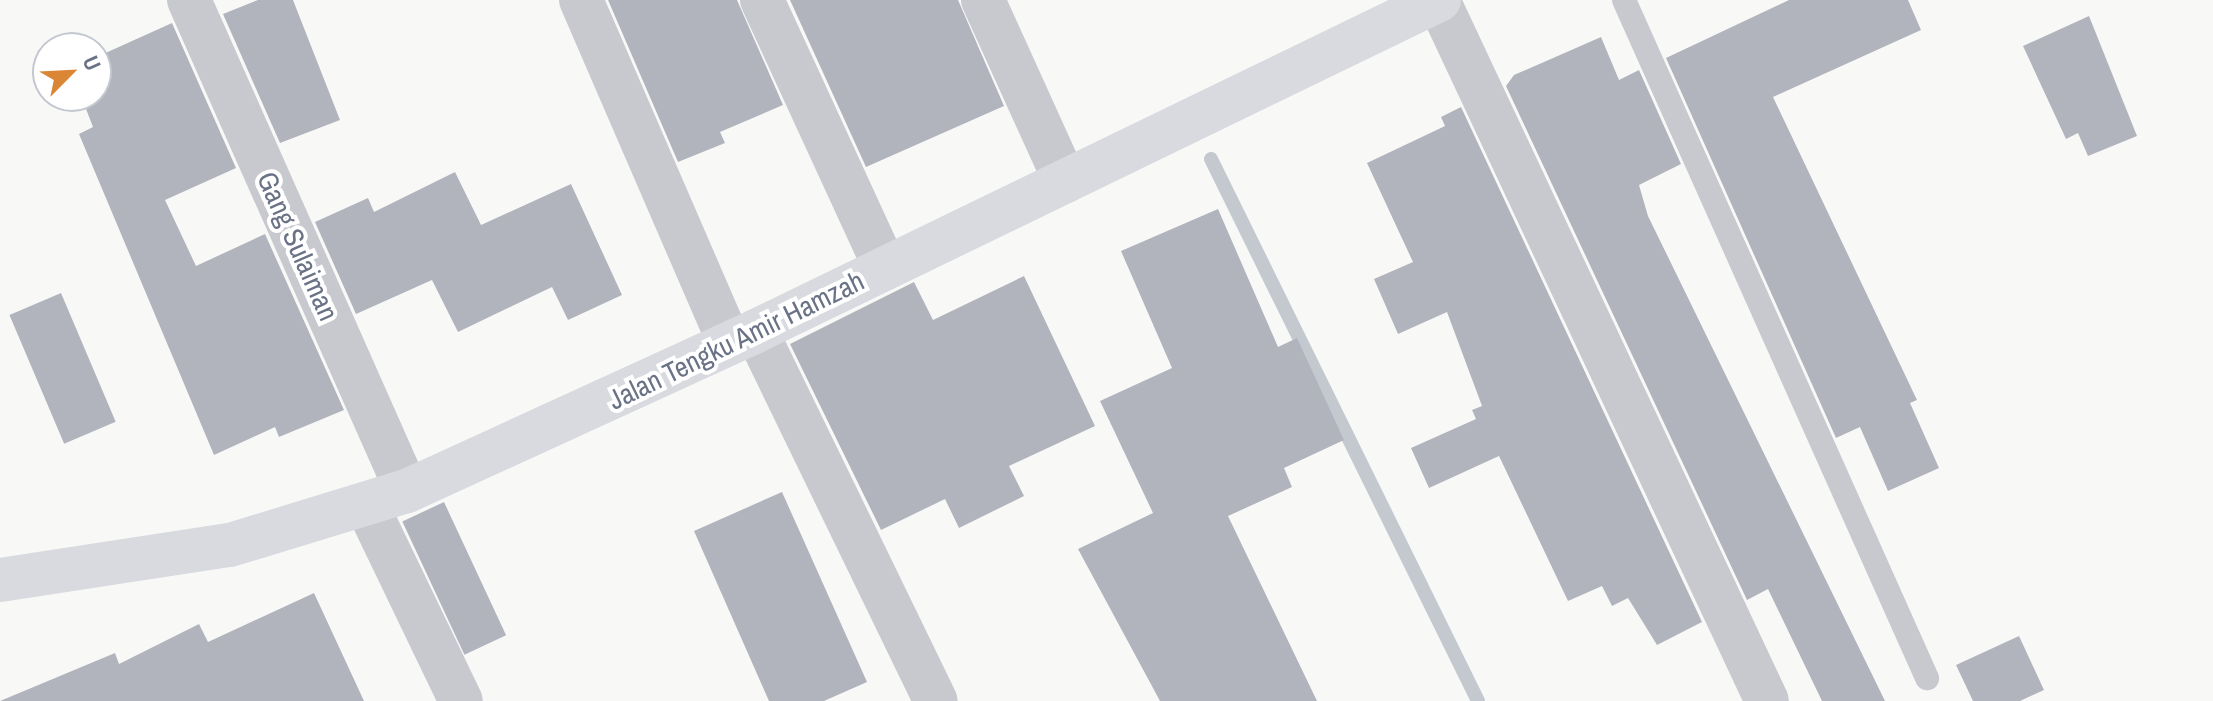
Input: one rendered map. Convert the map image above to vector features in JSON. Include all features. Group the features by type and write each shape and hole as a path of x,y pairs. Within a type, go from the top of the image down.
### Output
{"main road":[{"name":"Jalan Tengku Amir Hamzah","path":"0,580 230,545 367,506 407,491 742,337 1439,0"}],"street":[{"name":"Gang Sulaiman","path":"189,0 407,491"},
{"path":"581,0 742,337 936,701"},
{"path":"762,0 885,268"},
{"path":"983,0 1065,181"},
{"path":"1439,0 1767,701"},
{"path":"367,506 461,701"}],"lane":[{"path":"1624,0 1927,678"}],"building":[{"path":"258,0 293,0 340,120 280,143 223,14"},
{"path":"608,0 737,0 783,105 720,132 725,143 678,162"},
{"path":"790,0 958,0 1004,106 866,167"},
{"path":"1789,0 1908,0 1921,30 1773,97 1917,400 1910,403 1939,468 1888,491 1860,427 1836,438 1666,58"},
{"path":"2089,16 2137,136 2088,156 2078,133 2066,139 2023,46"},
{"path":"172,23 236,168 165,200 196,266 265,234 344,410 279,437 275,427 214,455 79,134 93,127 87,112 112,112 112,50"},
{"path":"1601,37 1619,80 1639,70 1681,164 1639,185 1648,216 1885,701 1822,701 1768,589 1747,600 1506,86 1514,75"},
{"path":"1461,107 1702,622 1657,645 1628,598 1612,606 1602,586 1568,601 1499,456 1429,488 1411,448 1476,419 1472,410 1482,406 1447,312 1398,334 1374,279 1413,262 1367,163 1445,126 1441,117"},
{"path":"455,172 481,225 571,184 622,295 568,320 552,287 458,332 432,280 356,314 315,222 368,198 374,212"},
{"path":"1218,209 1278,347 1297,338 1344,440 1284,468 1292,487 1228,516 1317,701 1160,701 1078,549 1153,513 1100,401 1172,368 1121,251"},
{"path":"1024,276 1095,426 1009,466 1024,496 959,528 945,499 881,530 790,344 914,282 933,320"},
{"path":"61,293 116,422 64,444 9,315"},
{"path":"782,492 867,682 824,701 769,701 694,531"},
{"path":"444,502 506,635 464,655 402,521"},
{"path":"314,593 364,701 0,701 115,653 119,664 199,624 208,642"},
{"path":"2019,636 2044,690 2020,701 1973,701 1956,665"}],"waterway":[{"path":"1211,159 1478,701"}]}
